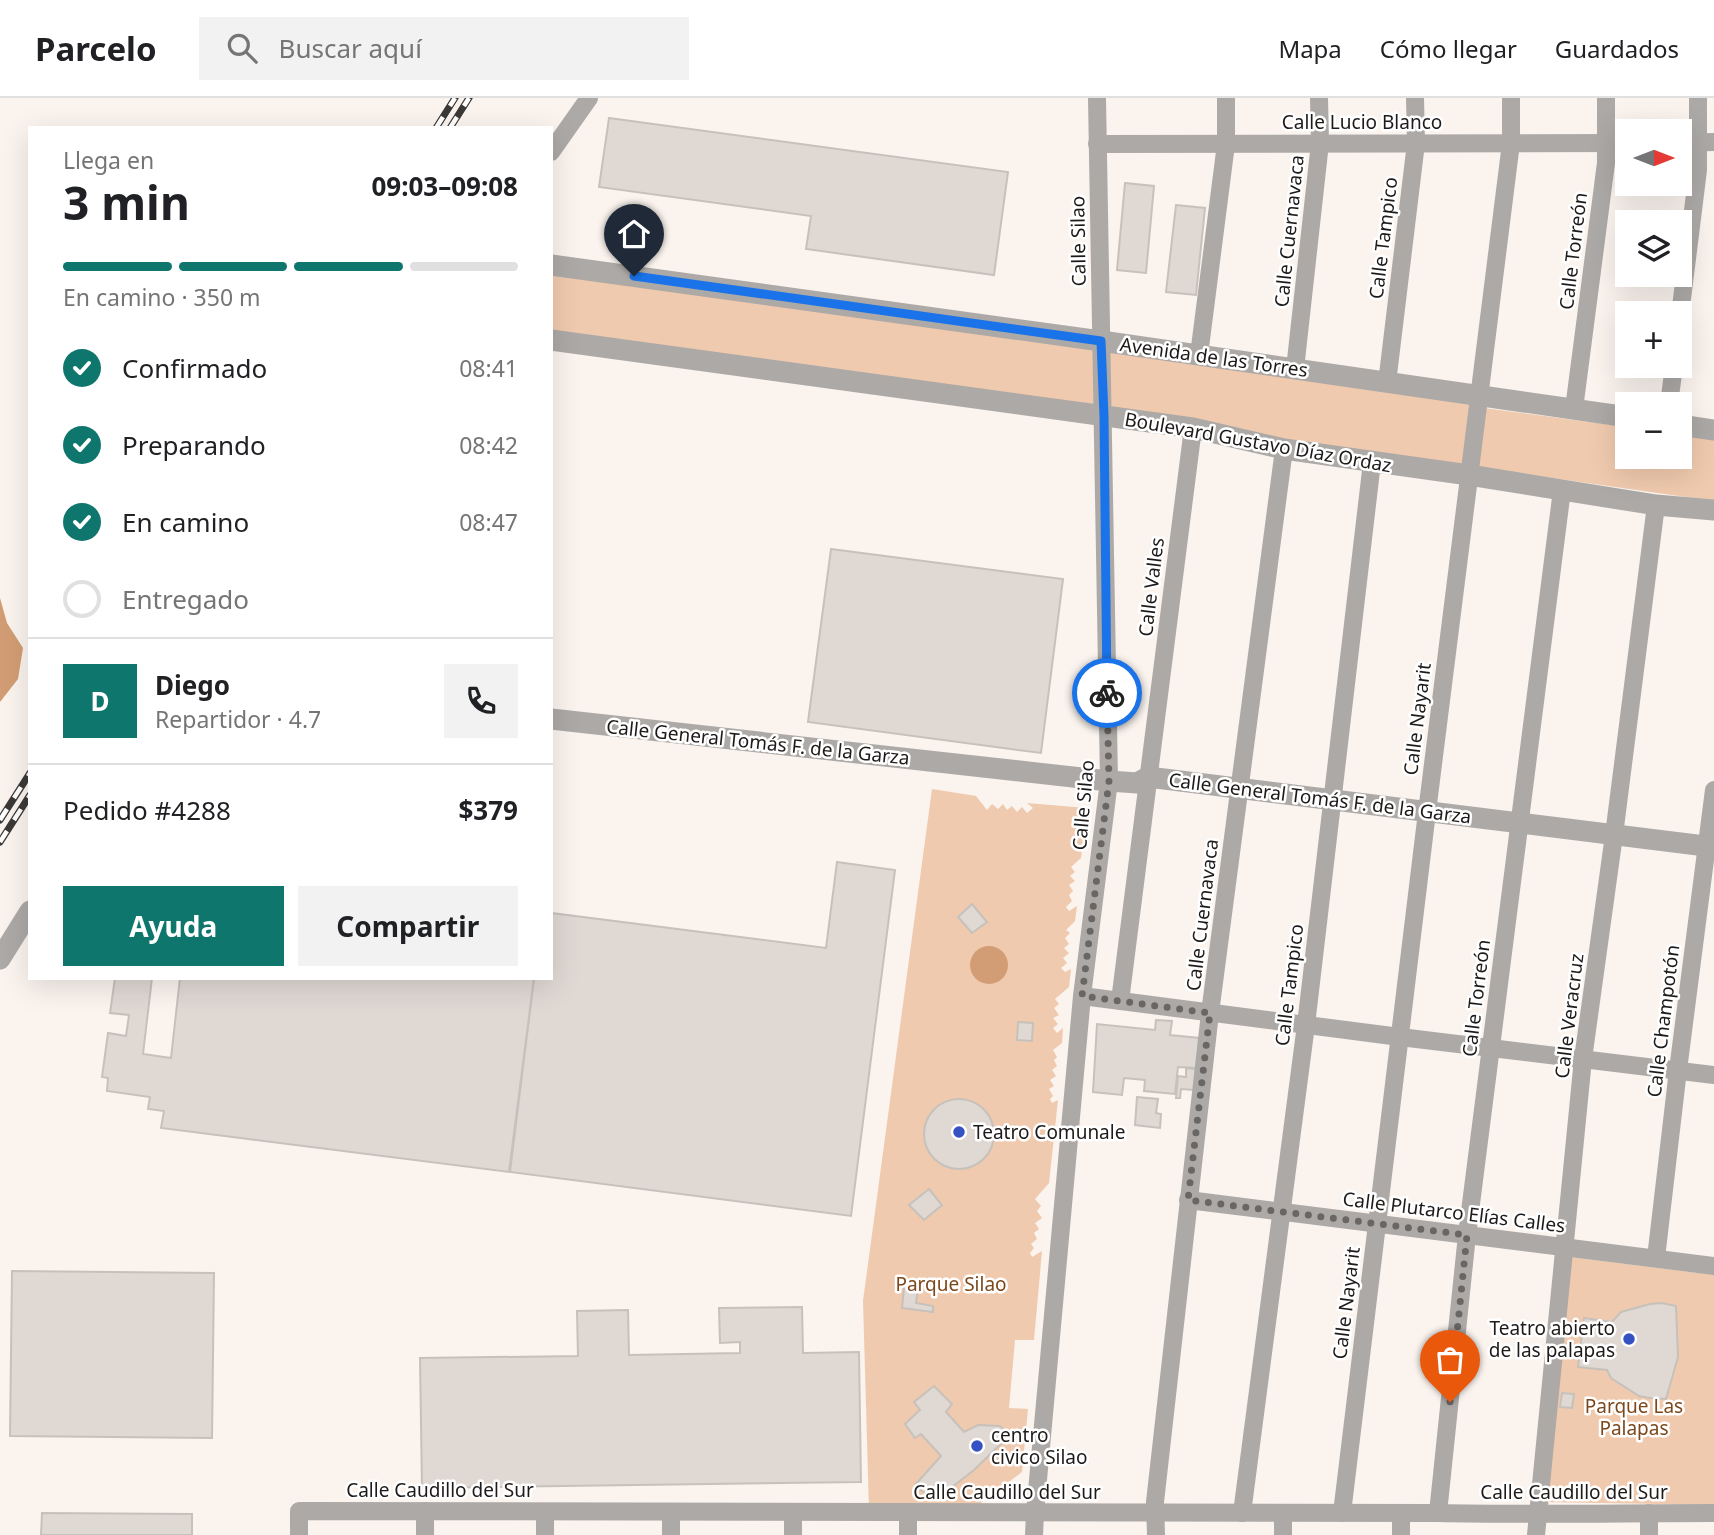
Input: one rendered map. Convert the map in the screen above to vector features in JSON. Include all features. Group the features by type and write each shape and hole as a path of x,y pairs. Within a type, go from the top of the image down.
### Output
{"street":[{"path":"553,149 589,98"},
{"name":"Calle Silao","path":"1034,1535 1082,996 1109,781 1097,98"},
{"path":"1199,355 1226,144 1226,98"},
{"name":"Calle Cuernavaca","path":"1295,369 1320,144 1319,98"},
{"name":"Calle Tampico","path":"1387,383 1416,143 1415,98"},
{"name":"Calle Nayarit","path":"1342,1513 1511,143 1511,98"},
{"name":"Calle Torreón","path":"1574,409 1606,163 1606,98"},
{"path":"1682,301 1698,170 1698,98"},
{"name":"Calle Lucio Blanco","path":"1097,144 1615,143"},
{"name":"Avenida de las Torres","path":"553,265 1615,415"},
{"name":"Boulevard Gustavo Díaz Ordaz","path":"553,341 1193,428 1284,449 1656,505 1714,510"},
{"path":"1692,427 1714,430"},
{"name":"Calle Valles","path":"1120,1001 1193,428"},
{"name":"Calle Cuernavaca","path":"1156,1513 1155,1502 1210,1013 1284,449"},
{"name":"Calle Tampico","path":"1242,1513 1306,1025 1372,462"},
{"name":"Calle Torreón","path":"1437,1513 1467,1235 1562,490"},
{"name":"Calle Veracruz","path":"1536,1535 1584,1059 1656,505"},
{"name":"Calle General Tomás F. de la Garza","path":"553,719 1109,781 1137,783 1148,777 1710,847"},
{"name":"Calle Champotón","path":"1656,1258 1678,1070 1710,847 1714,790"},
{"path":"0,959 28,914"},
{"path":"1082,996 1714,1074"},
{"name":"Calle Plutarco Elías Calles","path":"1188,1200 1714,1266"},
{"name":"Calle Caudillo del Sur","path":"299,1535 299,1511 1537,1515 1714,1513"},
{"path":"425,1511 425,1535"},
{"path":"545,1512 545,1535"},
{"path":"671,1512 671,1535"},
{"path":"793,1512 793,1535"},
{"path":"908,1513 908,1535"},
{"path":"1156,1513 1156,1535"},
{"path":"1283,1513 1283,1535"},
{"path":"1401,1535 1402,1513"},
{"path":"1649,1513 1649,1535"}],"green space":[{"path":"553,271 1615,425 1615,469 1692,469 1692,436 1714,439 1714,501 553,340"},
{"name":"Parque Silao","path":"932,789 976,796 987,810 992,804 998,809 1003,804 1007,810 1012,806 1017,812 1022,807 1027,813 1033,808 1027,803 1086,808 1081,858 1071,867 1075,872 1070,876 1075,881 1069,885 1073,891 1069,895 1072,901 1066,907 1069,911 1077,906 1075,921 1066,930 1070,933 1065,938 1069,944 1064,948 1069,953 1063,958 1067,963 1061,968 1065,972 1071,969 1069,987 1055,999 1059,1004 1054,1008 1059,1015 1053,1018 1058,1024 1053,1028 1057,1033 1063,1028 1062,1043 1053,1050 1057,1057 1054,1060 1057,1066 1052,1070 1056,1076 1050,1080 1054,1086 1049,1089 1053,1096 1050,1099 1052,1103 1058,1100 1049,1183 1035,1199 1041,1206 1037,1211 1042,1218 1035,1223 1039,1229 1034,1233 1037,1239 1031,1244 1034,1248 1030,1253 1032,1257 1042,1251 1034,1340 1015,1340 1009,1408 1028,1409 1022,1472 973,1509 869,1510 863,1301"},
{"name":"Parque Las Palapas","path":"1571,1257 1714,1275 1714,1505 1545,1502"}],"shaded area":[{"path":"0,598 7,623 23,648 18,679 0,702"},
{"path":"989,946 1002,952 1008,965 1002,978 989,984 976,978 970,965 976,952"}],"building":[{"path":"609,118 1008,172 994,275 806,249 811,216 599,187"},
{"path":"1125,183 1154,186 1146,273 1117,270"},
{"path":"1176,205 1205,208 1196,295 1166,292"},
{"path":"831,549 1063,579 1041,753 808,722"},
{"path":"837,862 895,870 851,1216 510,1172 534,980 553,980 553,913 826,948"},
{"path":"972,904 987,922 972,933 958,917"},
{"path":"115,980 152,980 143,1054 171,1058 180,980 534,980 509,1172 161,1128 164,1111 148,1109 150,1097 107,1091 108,1078 102,1077 108,1033 126,1036 129,1015 110,1013"},
{"path":"1156,1020 1172,1021 1170,1035 1199,1038 1197,1068 1178,1067 1175,1094 1144,1091 1145,1080 1124,1078 1122,1095 1093,1092 1097,1024 1155,1030"},
{"path":"1018,1022 1033,1023 1032,1041 1017,1040"},
{"path":"1186,1068 1196,1069 1194,1090 1181,1089 1180,1098 1176,1098 1178,1076 1186,1077"},
{"path":"1137,1097 1158,1099 1156,1113 1161,1114 1160,1128 1135,1125"},
{"name":"Teatro Comunale","path":"959,1099 978,1105 988,1115 994,1134 988,1153 978,1163 959,1169 940,1163 930,1153 924,1134 930,1115 940,1105"},
{"path":"929,1189 942,1205 924,1220 909,1205"},
{"path":"12,1271 214,1273 212,1438 10,1436"},
{"path":"905,1279 919,1281 916,1303 933,1306 933,1312 902,1308"},
{"name":"Teatro abierto de las palapas","path":"1662,1303 1676,1306 1678,1357 1666,1399 1639,1396 1611,1378 1607,1370 1578,1367 1584,1318 1612,1322 1621,1312"},
{"path":"802,1307 803,1353 859,1352 861,1482 422,1488 420,1358 578,1356 577,1311 628,1310 629,1355 740,1353 740,1342 720,1343 719,1308"},
{"name":"centro civico Silao","path":"934,1386 952,1404 946,1412 964,1432 978,1425 1000,1426 1010,1435 974,1470 934,1501 915,1485 941,1456 921,1434 915,1438 905,1424 920,1410 914,1402"},
{"path":"1562,1393 1574,1394 1572,1408 1560,1407"},
{"path":"42,1513 192,1514 192,1535 41,1535"}],"railway":[{"path":"437,126 455,98"},
{"path":"451,126 469,98"},
{"path":"0,820 28,776"},
{"path":"0,842 28,798"}],"way so far":[{"path":"1107,693 1109,781 1082,996 1210,1013 1188,1200 1467,1235 1450,1402"}],"place":[{"name":"Teatro Comunale","path":"959,1132"},
{"name":"Teatro abierto de las palapas","path":"1629,1339"},
{"name":"centro civico Silao","path":"977,1446"}],"route":[{"path":"634,276 1101,341 1107,693"}]}
